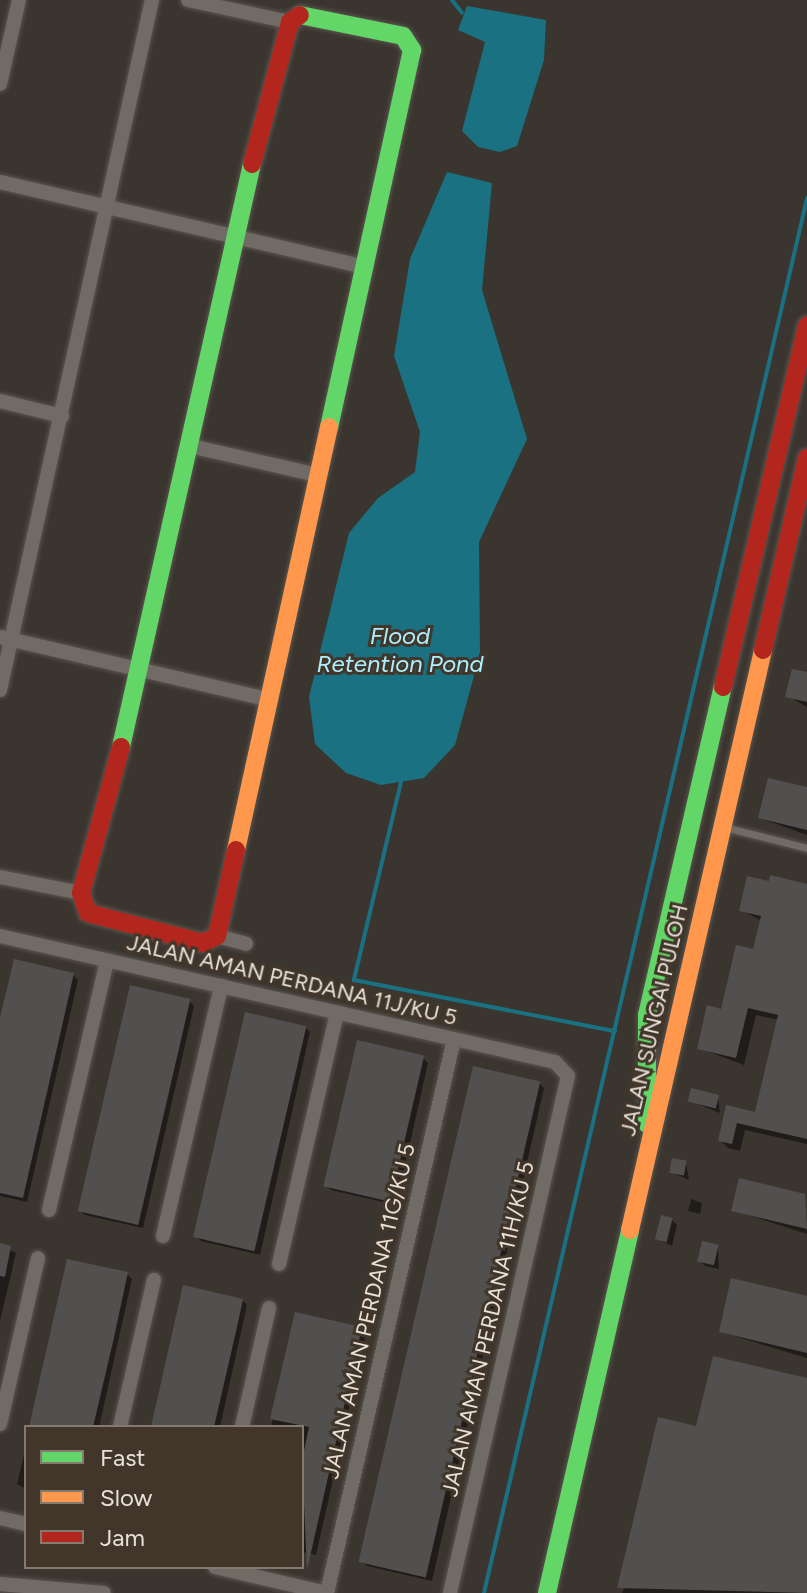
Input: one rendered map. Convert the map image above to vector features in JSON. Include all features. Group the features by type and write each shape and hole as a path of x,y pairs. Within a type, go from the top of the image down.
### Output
{"street":[{"path":"0,84 19,0"},
{"path":"0,690 6,639 62,416 152,0"},
{"path":"188,0 290,22 311,15 411,41 365,267 217,936"},
{"path":"246,944 217,936 203,943 101,920 88,913 81,893 141,671 233,237 290,22"},
{"path":"0,182 365,267"},
{"path":"647,1154 647,1015 807,326"},
{"path":"0,401 62,416"},
{"path":"190,446 318,475"},
{"name":"JALAN SUNGAI PULOH","path":"547,1593 807,458"},
{"path":"6,639 270,700"},
{"path":"0,877 81,893"},
{"name":"JALAN AMAN PERDANA 11J/KU 5","path":"0,936 555,1062 568,1076"},
{"path":"49,1210 107,961"},
{"path":"163,1236 221,986"},
{"path":"279,1264 337,1013"},
{"name":"JALAN AMAN PERDANA 11G/KU 5","path":"327,1593 454,1039"},
{"name":"JALAN AMAN PERDANA 11H/KU 5","path":"450,1593 568,1076"},
{"path":"0,1424 38,1258"},
{"path":"120,1425 154,1280"},
{"path":"242,1425 269,1308"},
{"path":"0,1518 24,1524"},
{"path":"224,1569 327,1593"},
{"path":"0,1584 104,1593"}],"lane":[{"path":"723,827 807,848"}],"water":[{"path":"467,6 546,20 544,60 517,146 500,152 478,147 462,131 485,42 458,30"},
{"name":"Flood Retention Pond","path":"447,172 492,183 482,290 527,439 479,542 480,654 455,745 424,778 381,785 346,773 315,744 309,697 349,533 378,498 415,472 420,432 394,356 410,259"}],"building":[{"path":"792,669 807,672 807,702 785,697"},
{"path":"768,778 807,787 807,830 758,818"},
{"path":"770,875 807,884 807,1139 737,1123 732,1144 718,1141 726,1105 755,1112 778,1015 748,1008 736,1058 697,1049 707,1005 721,1009 736,945 753,949 761,916 739,911 747,876 769,881"},
{"path":"14,959 74,973 23,1198 0,1193 0,1018"},
{"path":"130,985 190,999 138,1225 78,1211"},
{"path":"245,1012 306,1026 254,1251 193,1237"},
{"path":"357,1040 424,1056 390,1202 323,1186"},
{"path":"473,1066 540,1082 426,1577 358,1562"},
{"path":"691,1088 719,1095 716,1109 688,1102"},
{"path":"672,1158 687,1161 684,1176 669,1173"},
{"path":"739,1178 805,1194 807,1229 731,1211"},
{"path":"661,1215 673,1218 667,1242 655,1239"},
{"path":"702,1241 719,1245 714,1265 697,1261"},
{"path":"0,1243 11,1246 5,1277 0,1276"},
{"path":"67,1259 128,1272 93,1425 29,1425"},
{"path":"731,1278 807,1296 807,1353 719,1332"},
{"path":"183,1285 243,1299 214,1425 151,1425"},
{"path":"295,1312 362,1327 307,1570 304,1451 309,1427 270,1419"},
{"path":"713,1356 807,1378 807,1593 617,1588 658,1417 696,1426"}],"waterway":[{"path":"452,0 462,13"},
{"path":"484,1593 807,198"},
{"path":"401,782 354,980 615,1031"}],"traffic: fast":[{"path":"300,15 403,36 412,50 329,427"},
{"path":"121,747 252,164"},
{"path":"647,1124 647,1015 723,687"},
{"path":"547,1593 630,1230"}],"traffic: slow":[{"path":"236,850 329,427"},
{"path":"630,1230 763,650"}],"traffic: jam":[{"path":"252,164 290,22 300,15"},
{"path":"723,687 807,326"},
{"path":"763,650 807,458"},
{"path":"121,747 81,893 88,913 203,943 217,936 236,850"}]}
